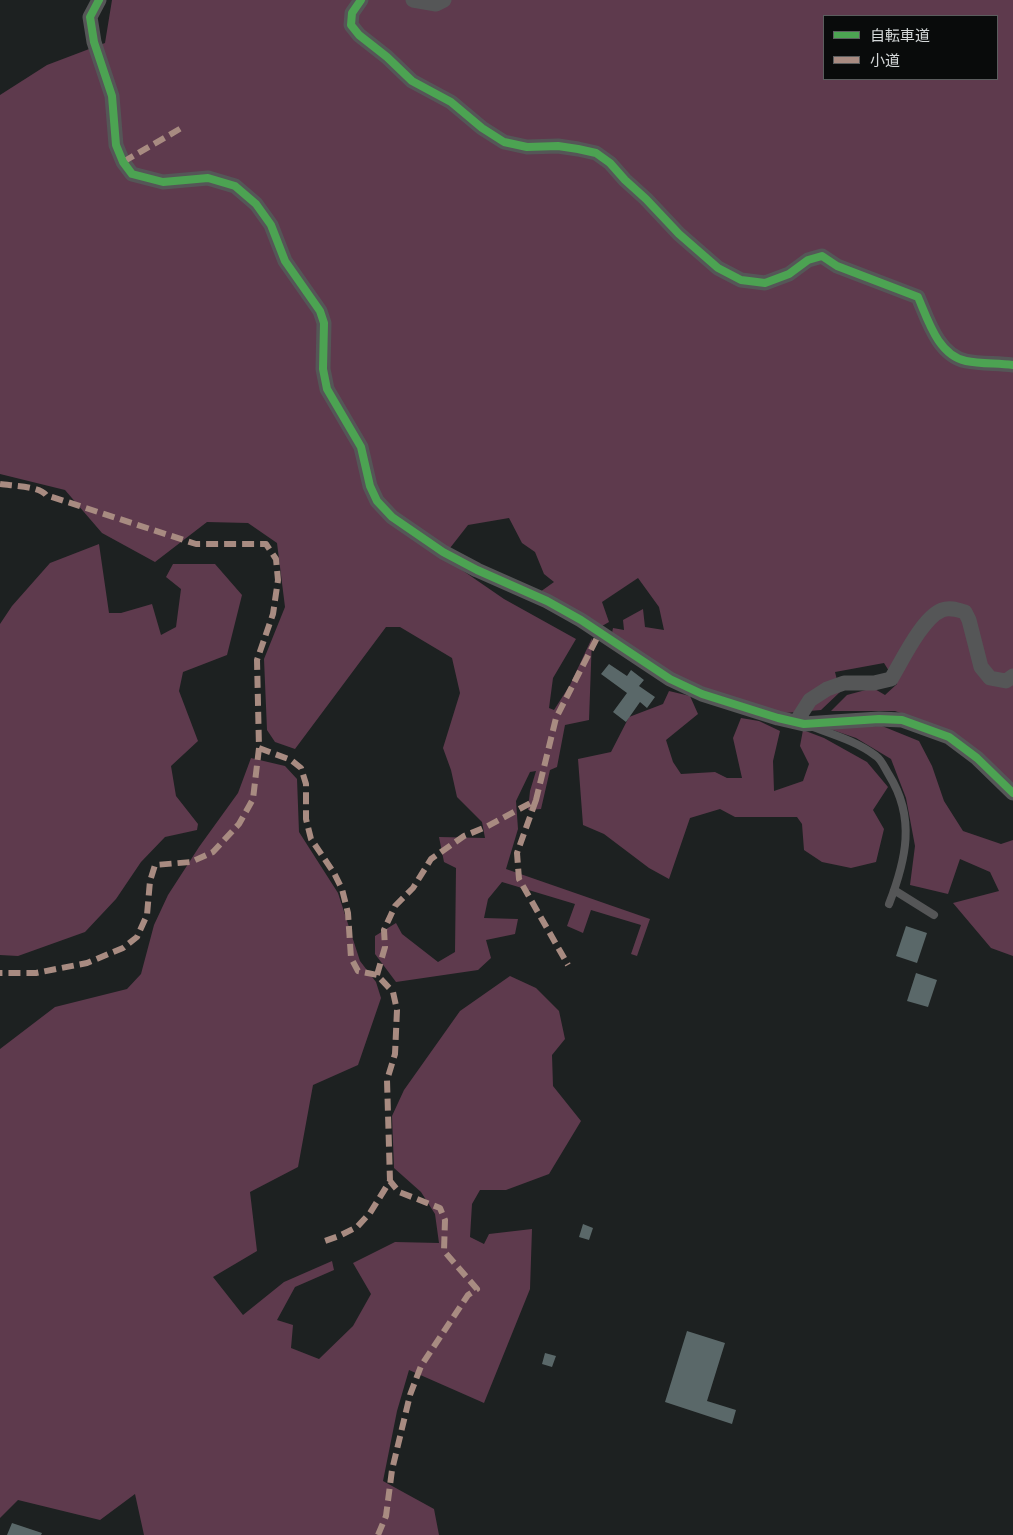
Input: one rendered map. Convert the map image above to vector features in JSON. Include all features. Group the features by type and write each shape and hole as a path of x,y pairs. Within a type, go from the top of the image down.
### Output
{"street":[{"path":"99,0 90,16 94,42 112,96 116,145 123,162 132,174 163,182 208,178 234,186 256,204 271,225 285,261 320,311 324,323 323,369 327,389 362,447 370,486 377,502 392,517 443,552 477,570 547,601 581,620 670,679 702,694 800,723 879,719 902,720 950,737 977,758 1013,793"},
{"path":"361,0 352,13 351,25 359,35 387,57 412,81 451,102 482,128 504,142 527,147 558,146 596,153 610,163 679,234 718,268 740,280 764,282 790,274 808,260 822,256 837,266 918,297 932,330 946,350 964,361 1013,365"},
{"path":"413,0 436,4 444,0"},
{"path":"800,723 810,700 828,689 844,683 874,683 891,679 926,623 942,610 953,608 965,612 969,620 981,667 990,678 1006,681 1013,676"}],"lane":[{"path":"800,723 844,738 878,757 896,785 906,816 905,854 889,904"},
{"path":"894,890 934,915"}],"shaded area":[{"path":"112,0 1013,0 1013,787 942,728 895,711 831,711 847,695 873,688 885,695 897,684 884,663 835,672 840,692 821,710 785,713 739,701 675,676 612,633 613,628 624,630 623,620 643,609 645,627 664,630 659,607 638,578 602,602 609,622 602,626 540,592 554,582 544,574 535,552 522,543 509,518 468,525 443,557 504,599 576,639 553,678 549,708 554,710 570,685 592,638 589,720 565,725 557,767 550,770 541,809 528,810 530,791 536,771 530,772 516,801 518,829 506,869 650,919 637,956 631,954 641,925 591,910 583,933 567,926 575,904 502,882 488,899 484,918 518,919 515,934 486,940 491,958 478,970 396,982 375,954 375,936 396,923 402,934 438,962 455,952 456,868 444,862 439,837 485,838 482,822 457,797 451,770 443,748 460,693 452,658 400,627 386,627 295,749 275,742 267,730 264,659 285,607 277,543 248,523 207,522 155,562 102,533 65,490 0,474 0,95 47,65 105,43"},
{"path":"99,544 109,613 121,613 152,604 161,635 176,627 181,589 166,577 173,564 215,564 242,595 227,655 183,672 179,691 198,741 171,766 176,796 198,824 197,830 165,837 141,862 116,899 85,932 18,956 0,955 0,624 12,606 50,563"},
{"path":"669,691 690,696 698,714 666,740 673,762 681,774 715,772 727,778 742,778 733,738 741,718 759,721 780,731 773,761 774,791 803,781 809,764 800,746 803,730 824,738 867,762 888,787 873,810 884,829 876,862 851,868 822,862 804,850 802,824 797,817 735,817 720,809 690,818 669,879 649,868 604,834 583,825 578,759 611,752 629,717 663,704"},
{"path":"882,726 919,741 932,766 944,801 963,831 1001,844 1013,840 1013,956 991,948 953,903 999,891 990,872 960,859 948,894 910,885 915,846 906,798 891,759 856,738 824,727"},
{"path":"251,758 285,766 297,779 299,832 338,893 360,961 376,982 381,998 358,1065 313,1085 298,1167 250,1192 257,1251 213,1277 243,1315 284,1282 332,1261 334,1270 295,1287 277,1320 293,1325 291,1348 319,1359 353,1326 371,1294 353,1263 395,1242 439,1243 435,1214 421,1192 394,1168 392,1116 404,1090 460,1011 510,976 536,988 559,1011 565,1039 552,1055 553,1086 581,1121 549,1174 506,1190 480,1190 472,1204 470,1237 484,1244 489,1234 532,1229 530,1289 484,1403 409,1370 397,1411 383,1481 434,1509 439,1535 144,1535 135,1494 100,1520 18,1500 0,1518 0,1049 55,1007 127,989 141,974 154,925 168,895 199,847 238,793"}],"building":[{"path":"609,664 627,676 631,670 644,680 639,686 655,697 647,708 640,702 626,722 613,712 627,693 601,674"},
{"path":"906,926 927,933 917,963 896,956"},
{"path":"916,973 937,980 928,1007 907,1001"},
{"path":"583,1224 593,1228 589,1240 579,1237"},
{"path":"687,1331 725,1343 707,1401 736,1410 732,1424 665,1402"},
{"path":"545,1353 556,1356 552,1367 542,1364"},
{"path":"12,1523 42,1533 41,1535 7,1535"}],"marked path":[{"path":"123,162 183,127"},
{"path":"0,484 38,490 46,495 196,544 266,544 276,559 278,580 273,614 257,660 259,748 253,799 239,824 213,852 191,862 155,865 150,881 147,915 137,937 123,948 87,963 36,973 0,973"},
{"path":"377,975 385,947 384,930 395,906 413,888 431,859 464,836 486,827 536,800 556,718 600,632"},
{"path":"259,748 291,760 301,768 306,784 306,819 311,839 334,873 342,889 348,913 351,958 358,971 377,975 393,992 397,1010 395,1054 387,1080 390,1181 370,1213 357,1227 322,1242"},
{"path":"536,800 517,853 519,879 568,965"},
{"path":"378,1535 386,1516 392,1470 410,1395 421,1366 468,1295 477,1289 444,1251 445,1220 440,1208 399,1192 390,1181"}],"cycle path":[{"path":"99,0 90,17 94,42 112,96 116,145 123,162 132,174 163,182 208,178 235,186 256,204 271,225 285,261 320,311 324,323 323,369 327,389 361,447 370,486 377,501 392,517 443,552 477,570 547,601 581,620 670,679 702,694 778,718 804,724 879,719 902,720 949,737 977,758 1013,793"},
{"path":"361,0 352,13 351,25 359,35 387,57 412,81 451,102 482,128 504,142 527,147 558,146 596,153 610,163 679,234 718,268 741,280 765,283 789,274 808,260 822,256 837,266 918,297 935,335 948,352 956,357 972,362 1013,365"}]}
